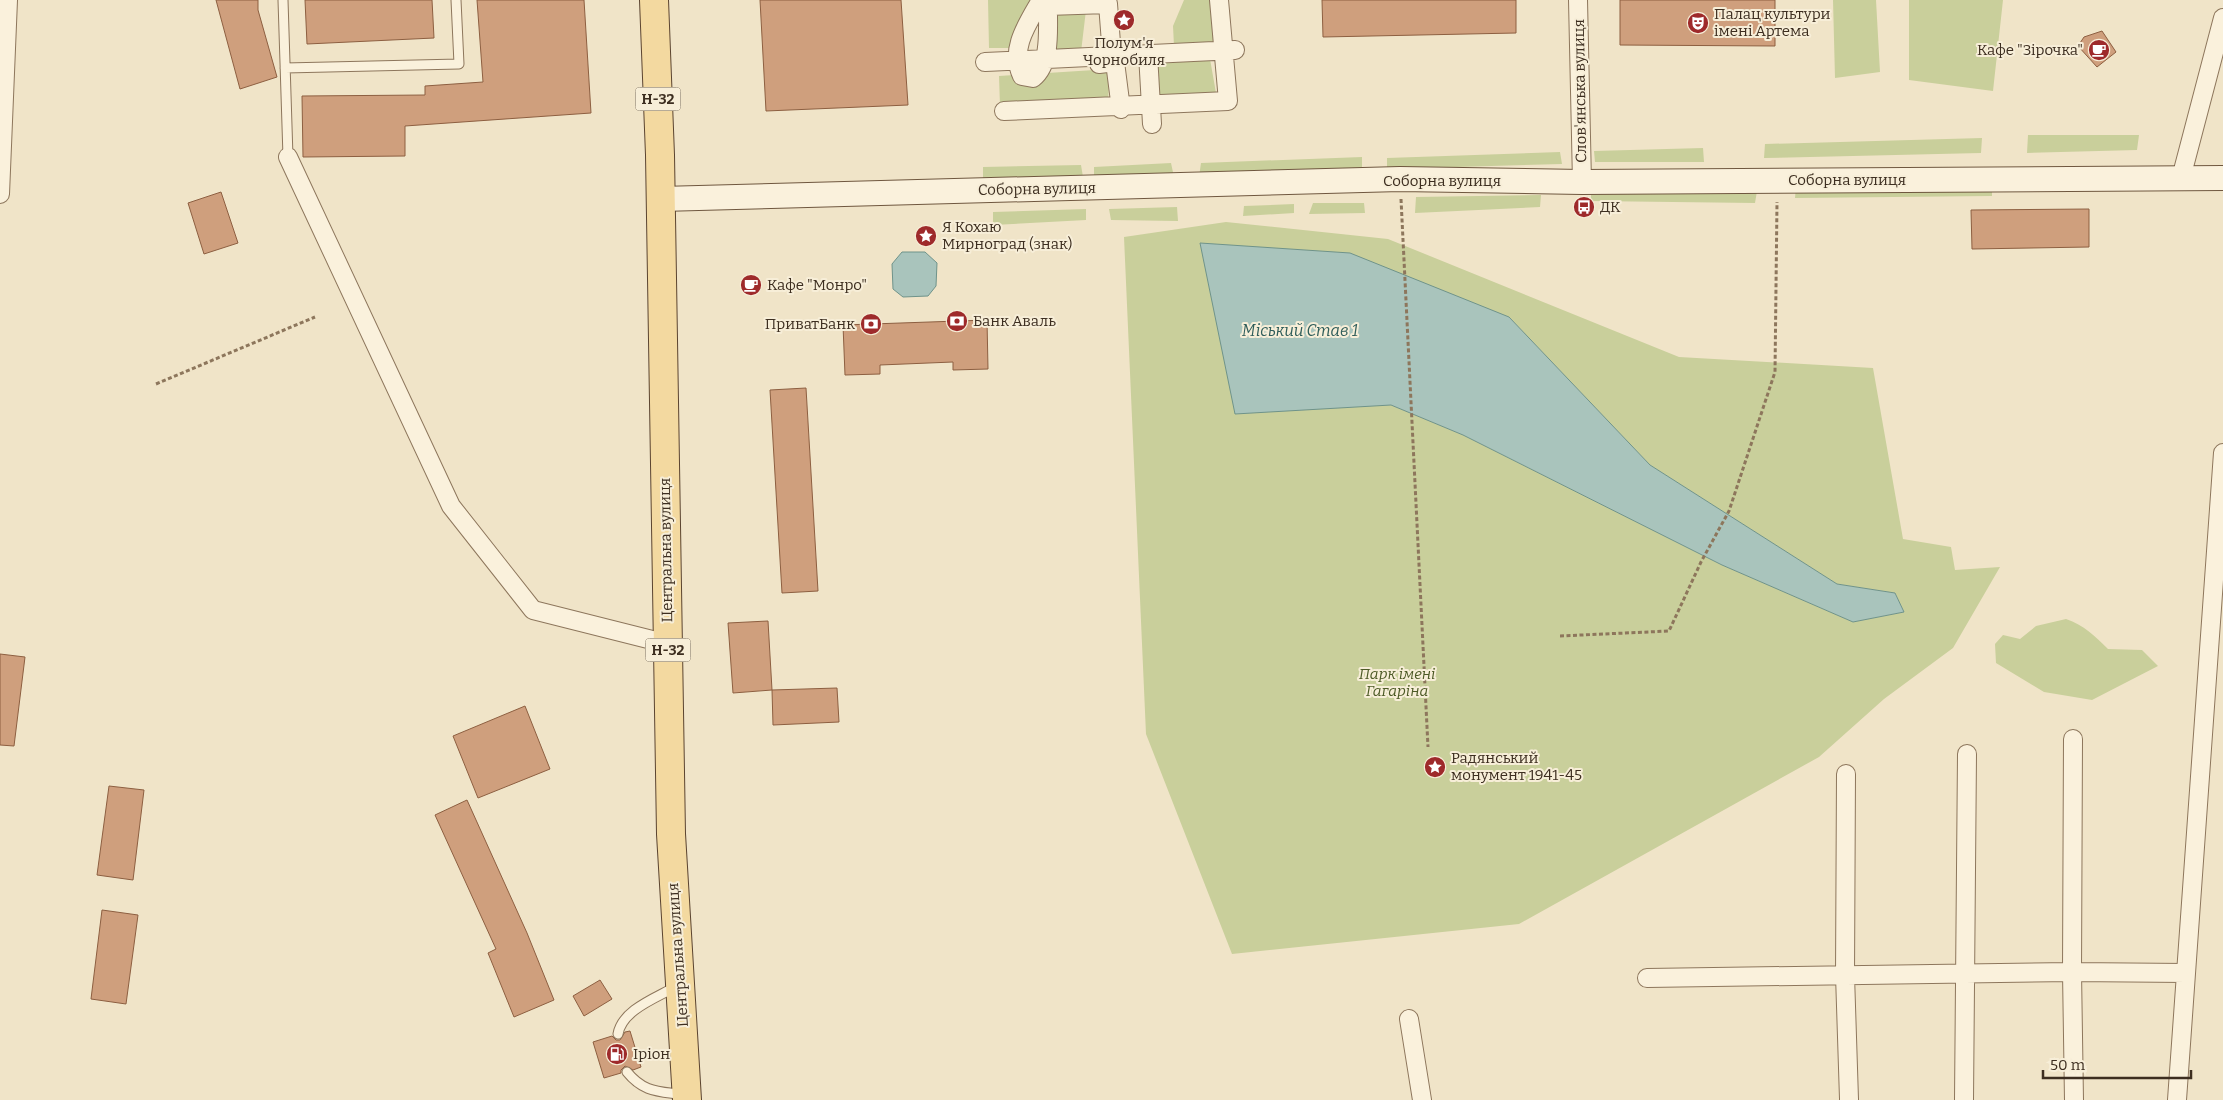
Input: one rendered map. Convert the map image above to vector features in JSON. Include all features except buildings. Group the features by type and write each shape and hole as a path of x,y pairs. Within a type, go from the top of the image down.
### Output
{"main road":[{"name":"Центральна вулиця","path":"654,0 661,198 670,834 687,1098"}],"street":[{"path":"0,194 8,0"},
{"path":"1004,112 1228,101 1219,0"},
{"name":"Слов'янська вулиця","path":"1578,0 1582,182"},
{"path":"1045,2 1108,2 1112,56"},
{"path":"1045,2 1045,59 1041,72 1033,78 1022,76 1018,67 1020,38 1045,2"},
{"path":"2181,178 2223,18"},
{"path":"985,62 1235,50"},
{"path":"1148,54 1152,124"},
{"path":"1074,58 1081,66 1116,62 1121,109"},
{"path":"288,157 451,506 533,610 668,644"},
{"name":"Соборна вулиця","path":"661,198 1400,179 1582,182 2223,178"},
{"path":"2177,1100 2223,453"},
{"path":"2073,739 2072,972 2074,1100"},
{"path":"1964,1100 1967,754"},
{"path":"1846,774 1845,975 1849,1099"},
{"path":"1646,978 2072,972 2186,973"},
{"path":"1410,1019 1422,1100"}],"lane":[{"path":"283,0 288,157"},
{"path":"285,68 459,64 456,0"},
{"path":"618,1034 619,1026 628,1015 680,984"},
{"path":"627,1072 635,1082 646,1089 687,1098"}],"path":[{"path":"1400,179 1428,747"},
{"path":"1560,636 1669,631 1701,562 1730,511 1775,372 1777,181"},
{"path":"156,384 315,317"}],"green space":[{"path":"988,0 1033,0 1010,48 989,48"},
{"path":"1184,0 1211,0 1214,48 1174,46 1173,26"},
{"path":"1833,0 1876,0 1880,72 1835,78"},
{"path":"1909,0 2003,0 1993,91 1909,80"},
{"path":"1055,9 1086,10 1081,52 1055,52"},
{"path":"1210,59 1216,93 1160,98 1156,63"},
{"path":"1110,69 1108,101 1000,106 999,76"},
{"path":"2028,135 2139,135 2137,150 2027,153"},
{"path":"1982,138 1981,153 1764,158 1765,144"},
{"path":"1703,148 1704,162 1595,162 1594,151"},
{"path":"1560,152 1562,164 1387,169 1387,158"},
{"path":"1362,157 1362,170 1199,177 1201,163"},
{"path":"1171,163 1174,177 1094,177 1094,167"},
{"path":"1081,165 1083,177 983,182 983,167"},
{"path":"1992,182 1992,196 1795,198 1796,186"},
{"path":"1757,191 1755,203 1591,201 1591,193"},
{"path":"1541,195 1540,207 1415,213 1416,197"},
{"path":"1313,203 1364,203 1365,213 1309,214"},
{"path":"1294,204 1294,213 1243,216 1244,206"},
{"path":"1177,207 1178,221 1111,220 1109,209"},
{"path":"1086,209 1086,220 993,225 993,212"},
{"name":"Парк імені Гагаріна","path":"1226,222 1388,239 1679,357 1873,368 1903,539 1951,547 1955,570 2000,567 1953,648 1884,699 1819,757 1519,924 1232,954 1146,734 1124,237","holes":["1509,317 1650,465 1837,584 1895,593 1904,612 1853,622 1722,565 1463,435 1391,405"]},
{"path":"2066,619 2094,635 2108,649 2142,650 2158,666 2092,700 2044,692 1996,663 1995,644 2003,635 2020,639 2036,626"}],"water":[{"name":"Міський Став 1","path":"1200,243 1350,253 1509,317 1650,465 1837,584 1895,593 1904,612 1853,622 1722,565 1463,435 1391,405 1235,414"},
{"path":"902,252 925,252 937,263 936,286 928,296 903,297 893,289 892,264"}],"place":[{"name":"Полум'я Чорнобиля","path":"1124,20"},
{"name":"Палац культури імені Артема","path":"1698,23"},
{"name":"Кафе \"Зірочка\"","path":"2099,50"},
{"name":"ДК","path":"1584,207"},
{"name":"Я Кохаю Мирноград (знак)","path":"926,236"},
{"name":"Кафе \"Монро\"","path":"751,285"},
{"name":"Банк Аваль","path":"957,321"},
{"name":"ПриватБанк","path":"871,324"},
{"name":"Радянський монумент 1941-45","path":"1435,767"},
{"name":"Іріон","path":"617,1054"}]}
